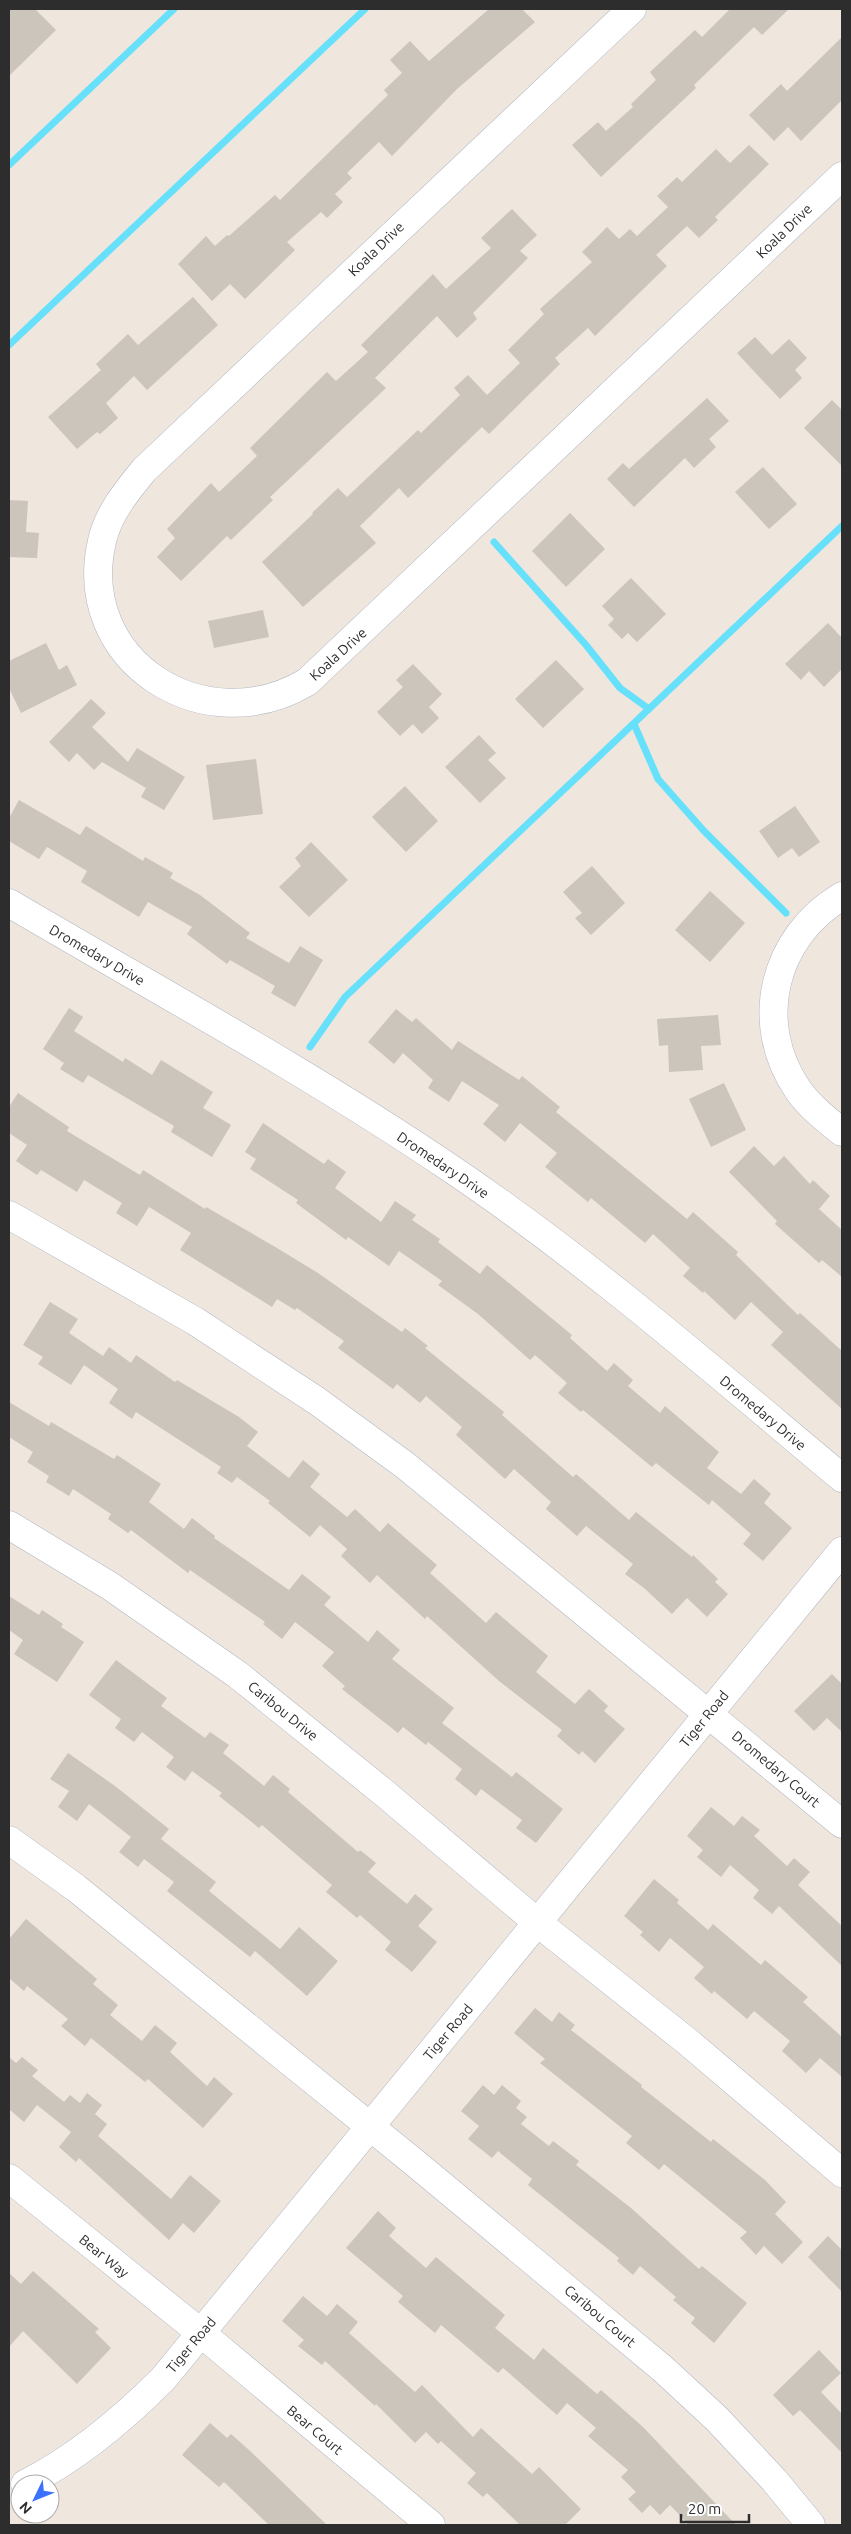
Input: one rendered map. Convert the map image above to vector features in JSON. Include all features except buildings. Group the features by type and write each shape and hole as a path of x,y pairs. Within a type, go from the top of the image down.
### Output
{"street":[{"name":"Koala Drive","path":"632,9 144,470 123,496 108,521 102,541 99,584 109,625 124,650 149,675 166,687 186,696 216,703 232,704 264,701 286,694 307,682 842,176"},
{"path":"842,896 819,912 800,931 786,954 777,982 773,1014 778,1046 783,1062 798,1090 820,1114 842,1132"},
{"name":"Dromedary Drive","path":"9,903 353,1105 451,1168 569,1254 842,1478"},
{"path":"9,1215 194,1321 318,1401 406,1466 709,1713"},
{"name":"Caribou Drive","path":"9,1525 110,1586 238,1675 383,1792 538,1923"},
{"name":"Tiger Road","path":"42,2474 66,2460 117,2422 163,2379 842,1550"},
{"name":"Dromedary Court","path":"709,1713 842,1824"},
{"path":"9,1840 76,1888 370,2127"},
{"path":"538,1923 688,2042 842,2173"},
{"name":"Caribou Court","path":"370,2127 663,2369 717,2419 774,2480 811,2525"},
{"name":"Bear Way","path":"9,2178 200,2333"},
{"name":"Bear Court","path":"200,2333 431,2525"}],"waterway":[{"path":"9,165 174,9"},
{"path":"9,345 365,9"},
{"path":"310,1047 345,997 842,526"},
{"path":"494,542 586,645 620,688 649,709"},
{"path":"634,724 658,779 704,831 786,913"}]}
